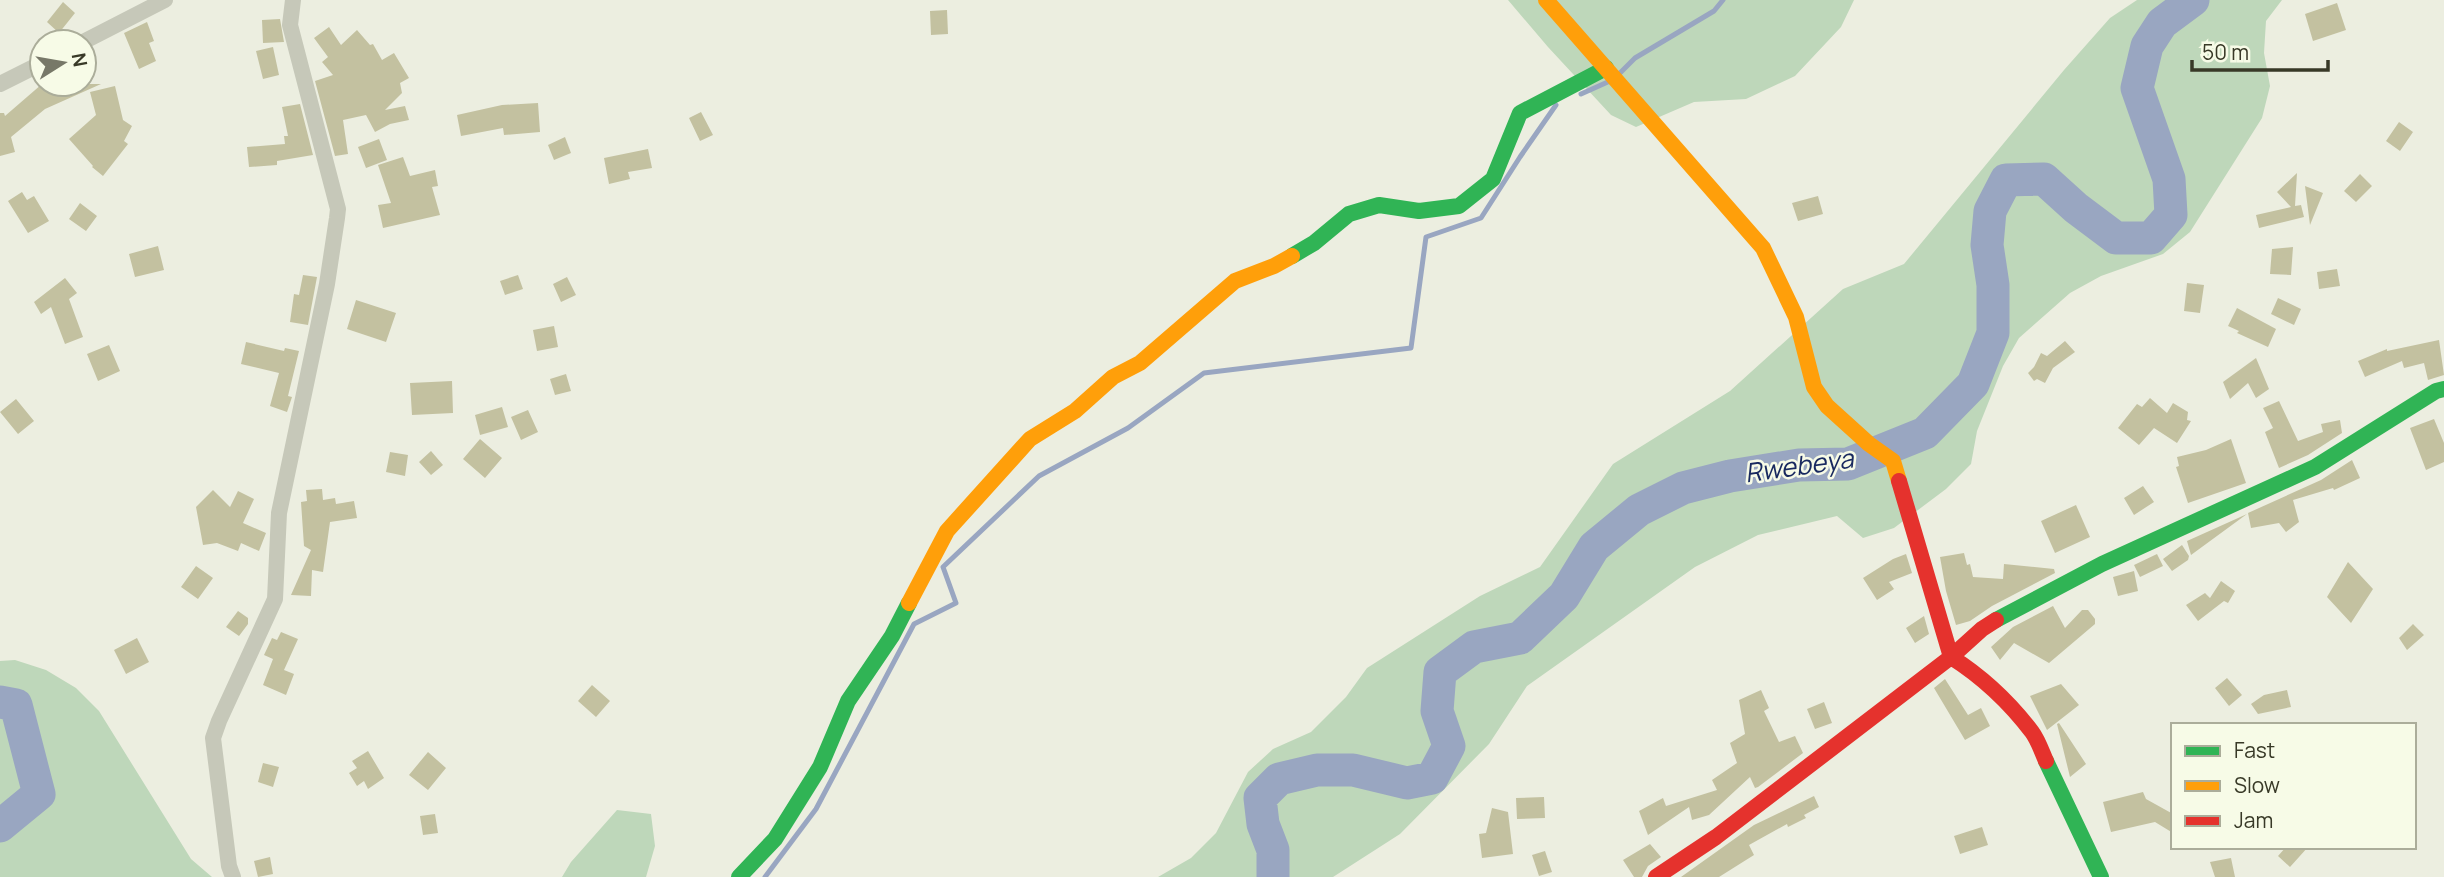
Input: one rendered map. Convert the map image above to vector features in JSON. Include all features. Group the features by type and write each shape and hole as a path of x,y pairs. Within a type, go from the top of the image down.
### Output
{"street":[{"path":"98,34 165,0"},
{"path":"233,877 229,866 213,738 275,599 279,513 327,284 338,209 290,25 293,0"},
{"path":"1546,0 1763,248 1796,317 1814,387 1827,406 1869,444 1893,461 1951,657 1992,688 2034,733 2101,877"},
{"path":"739,877 775,839 820,767 848,701 892,636 947,531 1030,439 1075,411 1113,377 1140,363 1235,281 1274,266 1314,243 1349,214 1379,205 1419,211 1459,206 1493,179 1520,113 1606,68"},
{"path":"0,84 28,70"},
{"path":"1656,877 1716,837 1999,618 2102,564 2315,467 2436,391 2444,389"}],"green space":[{"path":"1508,0 1854,0 1841,27 1795,76 1746,99 1694,102 1636,127 1611,115"},
{"path":"2137,0 2282,0 2266,21 2264,53 2270,86 2262,118 2190,232 2163,254 2101,276 2070,293 2019,338 2003,366 1977,431 1971,464 1946,489 1894,528 1863,538 1837,516 1758,535 1695,567 1527,686 1489,744 1400,834 1333,877 1158,877 1191,858 1216,833 1248,772 1273,749 1311,732 1346,697 1367,668 1480,596 1540,567 1613,464 1730,391 1843,289 1904,264 2064,70 2110,18"},
{"path":"15,660 46,670 76,688 99,711 191,859 212,877 0,877 0,661"},
{"path":"617,810 651,814 655,846 646,877 562,877 571,862"}],"building":[{"path":"63,2 75,13 63,28 54,28 47,22"},
{"path":"2337,3 2346,30 2313,41 2305,14"},
{"path":"947,10 948,34 931,35 930,11"},
{"path":"280,19 284,42 263,43 262,20"},
{"path":"147,22 154,41 149,43 156,61 139,69 124,33"},
{"path":"329,27 341,45 357,30 370,45 373,44 382,60 394,53 409,78 400,83 402,93 385,110 405,106 409,120 390,124 375,132 366,115 343,120 348,154 335,156 315,81 333,75 322,62 328,57 314,38"},
{"path":"273,47 279,75 263,79 256,51"},
{"path":"115,86 123,120 132,126 124,141 128,144 103,176 69,139 96,115 92,98 98,98 98,90"},
{"path":"28,96 70,98 45,109 11,137 15,152 0,156 0,113 5,116"},
{"path":"538,103 540,132 504,135 503,128 461,136 457,115 502,105"},
{"path":"300,104 313,155 277,161 277,165 249,167 247,147 285,144 284,136 288,136 282,107"},
{"path":"701,112 713,135 700,141 689,118"},
{"path":"2399,122 2413,132 2400,151 2386,141"},
{"path":"565,137 571,153 554,160 548,145"},
{"path":"379,139 387,160 366,168 358,147"},
{"path":"648,149 652,168 628,172 630,179 609,184 604,158"},
{"path":"403,157 410,176 435,170 438,186 432,187 440,215 383,228 378,205 391,203 378,165"},
{"path":"2297,173 2295,206 2301,205 2304,217 2259,228 2256,215 2291,207 2277,192"},
{"path":"2360,174 2372,186 2356,202 2344,191"},
{"path":"2305,186 2323,193 2310,225"},
{"path":"22,192 27,200 34,196 49,221 28,233 8,201"},
{"path":"1818,196 1823,214 1798,221 1792,203"},
{"path":"80,203 97,216 86,231 69,219"},
{"path":"158,246 164,270 135,277 129,254"},
{"path":"2293,247 2291,275 2270,274 2272,249"},
{"path":"2337,269 2340,286 2319,289 2317,272"},
{"path":"303,275 317,277 308,325 290,322 294,294 299,295"},
{"path":"518,275 523,289 505,295 500,281"},
{"path":"567,277 576,295 561,302 553,284"},
{"path":"65,278 77,293 69,299 83,337 65,344 51,307 41,314 34,302"},
{"path":"2187,283 2204,285 2200,313 2184,311"},
{"path":"2278,298 2301,309 2294,325 2271,314"},
{"path":"356,300 396,313 386,342 347,329"},
{"path":"2237,308 2276,329 2268,347 2228,326"},
{"path":"554,326 558,347 537,351 533,330"},
{"path":"2439,340 2444,375 2428,380 2424,363 2404,368 2402,361 2365,377 2358,361 2387,349"},
{"path":"2065,341 2075,352 2053,368 2045,383 2037,379 2034,381 2028,373 2041,353 2047,356"},
{"path":"246,342 284,351 285,348 299,351 288,396 292,397 287,412 270,406 279,373 241,364"},
{"path":"109,345 120,371 98,381 87,354"},
{"path":"2256,358 2269,389 2256,398 2248,383 2230,399 2223,382"},
{"path":"566,374 571,391 555,395 550,379"},
{"path":"452,381 453,413 412,415 410,383"},
{"path":"2150,398 2167,413 2173,403 2188,412 2187,420 2191,421 2177,443 2154,428 2139,445 2118,428 2137,404 2142,407"},
{"path":"16,399 34,421 18,434 0,412"},
{"path":"2279,401 2298,441 2323,432 2321,424 2340,420 2342,433 2308,455 2279,468 2265,432 2273,428 2263,408"},
{"path":"502,407 508,427 480,435 475,415"},
{"path":"528,410 538,432 521,440 511,417"},
{"path":"2434,419 2444,443 2444,462 2426,470 2410,428"},
{"path":"480,439 502,458 485,478 463,459"},
{"path":"2231,439 2246,483 2188,503 2176,467 2179,466 2177,457 2206,450"},
{"path":"431,451 443,465 431,475 419,462"},
{"path":"390,452 408,455 405,476 386,472"},
{"path":"2352,460 2360,478 2334,490 2333,488 2293,500 2299,522 2286,532 2279,523 2251,528 2248,513 2321,480"},
{"path":"2143,486 2154,502 2134,515 2124,498"},
{"path":"322,489 323,500 335,498 336,504 354,501 357,518 330,522 323,572 312,570 311,596 291,595 311,550 304,546 301,502 307,501 306,490"},
{"path":"213,490 230,507 238,491 254,499 243,523 266,533 259,551 241,543 238,551 217,543 203,545 196,507"},
{"path":"2076,505 2090,537 2055,553 2041,521"},
{"path":"2247,514 2191,555 2187,541"},
{"path":"2182,545 2189,556 2188,560 2172,571 2163,559"},
{"path":"1964,553 1973,577 2003,579 2004,564 2054,569 2055,573 1992,606 1970,621 1956,625 1940,557"},
{"path":"1906,554 1912,573 1889,582 1894,589 1877,600 1863,578"},
{"path":"2157,554 2163,566 2140,577 2134,565"},
{"path":"2348,562 2373,589 2351,623 2327,597"},
{"path":"196,566 213,578 198,599 181,587"},
{"path":"2134,571 2138,591 2118,596 2113,577"},
{"path":"2221,581 2235,591 2228,603 2224,601 2198,621 2186,605 2205,593 2210,598"},
{"path":"2053,606 2065,628 2082,610 2088,610 2095,619 2095,624 2049,663 2014,643 2000,660 1991,647 2013,627"},
{"path":"238,611 248,618 248,624 239,636 226,627"},
{"path":"1924,616 1929,634 1915,643 1906,628"},
{"path":"2413,624 2424,635 2407,650 2399,638"},
{"path":"281,632 298,639 284,670 294,674 286,695 263,685 273,659 264,655 272,638 277,640"},
{"path":"137,638 149,662 126,674 114,650"},
{"path":"2227,678 2242,695 2229,706 2215,688"},
{"path":"1945,679 1968,715 1981,708 1990,726 1965,740 1934,688"},
{"path":"2061,684 2079,705 2047,730 2030,696"},
{"path":"592,685 610,701 596,717 578,701"},
{"path":"1761,690 1769,708 1764,711 1779,742 1795,736 1803,753 1758,787 1755,788 1750,777 1709,815 1692,820 1689,807 1648,835 1639,811 1663,798 1666,806 1717,790 1712,780 1737,763 1730,743 1745,734 1739,700"},
{"path":"2287,690 2291,707 2258,714 2251,704 2264,695"},
{"path":"1824,702 1832,723 1815,729 1807,709"},
{"path":"2059,723 2086,764 2070,777 2057,724"},
{"path":"368,751 384,778 368,789 364,781 357,786 349,773 357,768 352,761"},
{"path":"428,752 446,768 428,790 409,775"},
{"path":"263,763 279,767 273,787 258,782"},
{"path":"2143,792 2146,799 2171,813 2171,832 2155,822 2111,832 2103,802"},
{"path":"1814,796 1819,807 1804,815 1806,818 1788,827 1787,824 1749,845 1754,855 1719,877 1681,877 1754,825"},
{"path":"1544,797 1545,818 1517,819 1516,798"},
{"path":"1492,808 1508,812 1513,854 1482,858 1479,834 1486,833"},
{"path":"435,814 438,833 423,835 420,816"},
{"path":"1982,827 1988,845 1960,854 1954,836"},
{"path":"1650,844 1661,857 1648,866 1642,877 1634,877 1623,860"},
{"path":"2284,849 2306,849 2290,867 2278,856"},
{"path":"1545,851 1552,872 1539,876 1532,855"},
{"path":"270,857 273,874 258,877 254,861"},
{"path":"2231,858 2235,877 2215,877 2210,862"}],"waterway":[{"path":"1618,75 1635,58 1714,11 1723,0"},
{"name":"Rwebeya","path":"1273,877 1273,850 1263,824 1260,798 1279,779 1317,770 1353,770 1407,783 1432,778 1449,746 1437,711 1440,672 1474,647 1520,638 1564,596 1594,547 1639,510 1683,488 1730,476 1799,465 1848,464 1925,433 1973,384 1993,333 1993,285 1987,245 1990,211 2006,180 2044,179 2076,208 2116,238 2151,238 2171,215 2169,179 2137,88 2147,46 2162,23 2193,0"},
{"path":"1581,94 1610,81"},
{"path":"765,877 816,809 914,624 956,603 943,567 1039,476 1128,428 1204,373 1411,348 1426,237 1481,218 1556,105"},
{"path":"0,702 16,705 39,794 0,826"}],"traffic: fast":[{"path":"1292,256 1314,243 1349,214 1379,205 1419,211 1459,206 1493,179 1520,113 1606,68"},
{"path":"1996,620 2102,564 2315,467 2436,391 2444,389"},
{"path":"739,877 775,839 820,767 848,701 892,636 909,603"},
{"path":"2046,761 2101,877"}],"traffic: slow":[{"path":"1546,0 1763,248 1796,317 1814,387 1827,406 1869,444 1893,461 1899,481"},
{"path":"909,603 947,531 1030,439 1075,411 1113,377 1140,363 1235,281 1292,256"}],"traffic: jam":[{"path":"1899,481 1951,657 1984,681 2014,711 2034,735 2046,761"},
{"path":"1656,877 1716,837 1996,620"}]}
